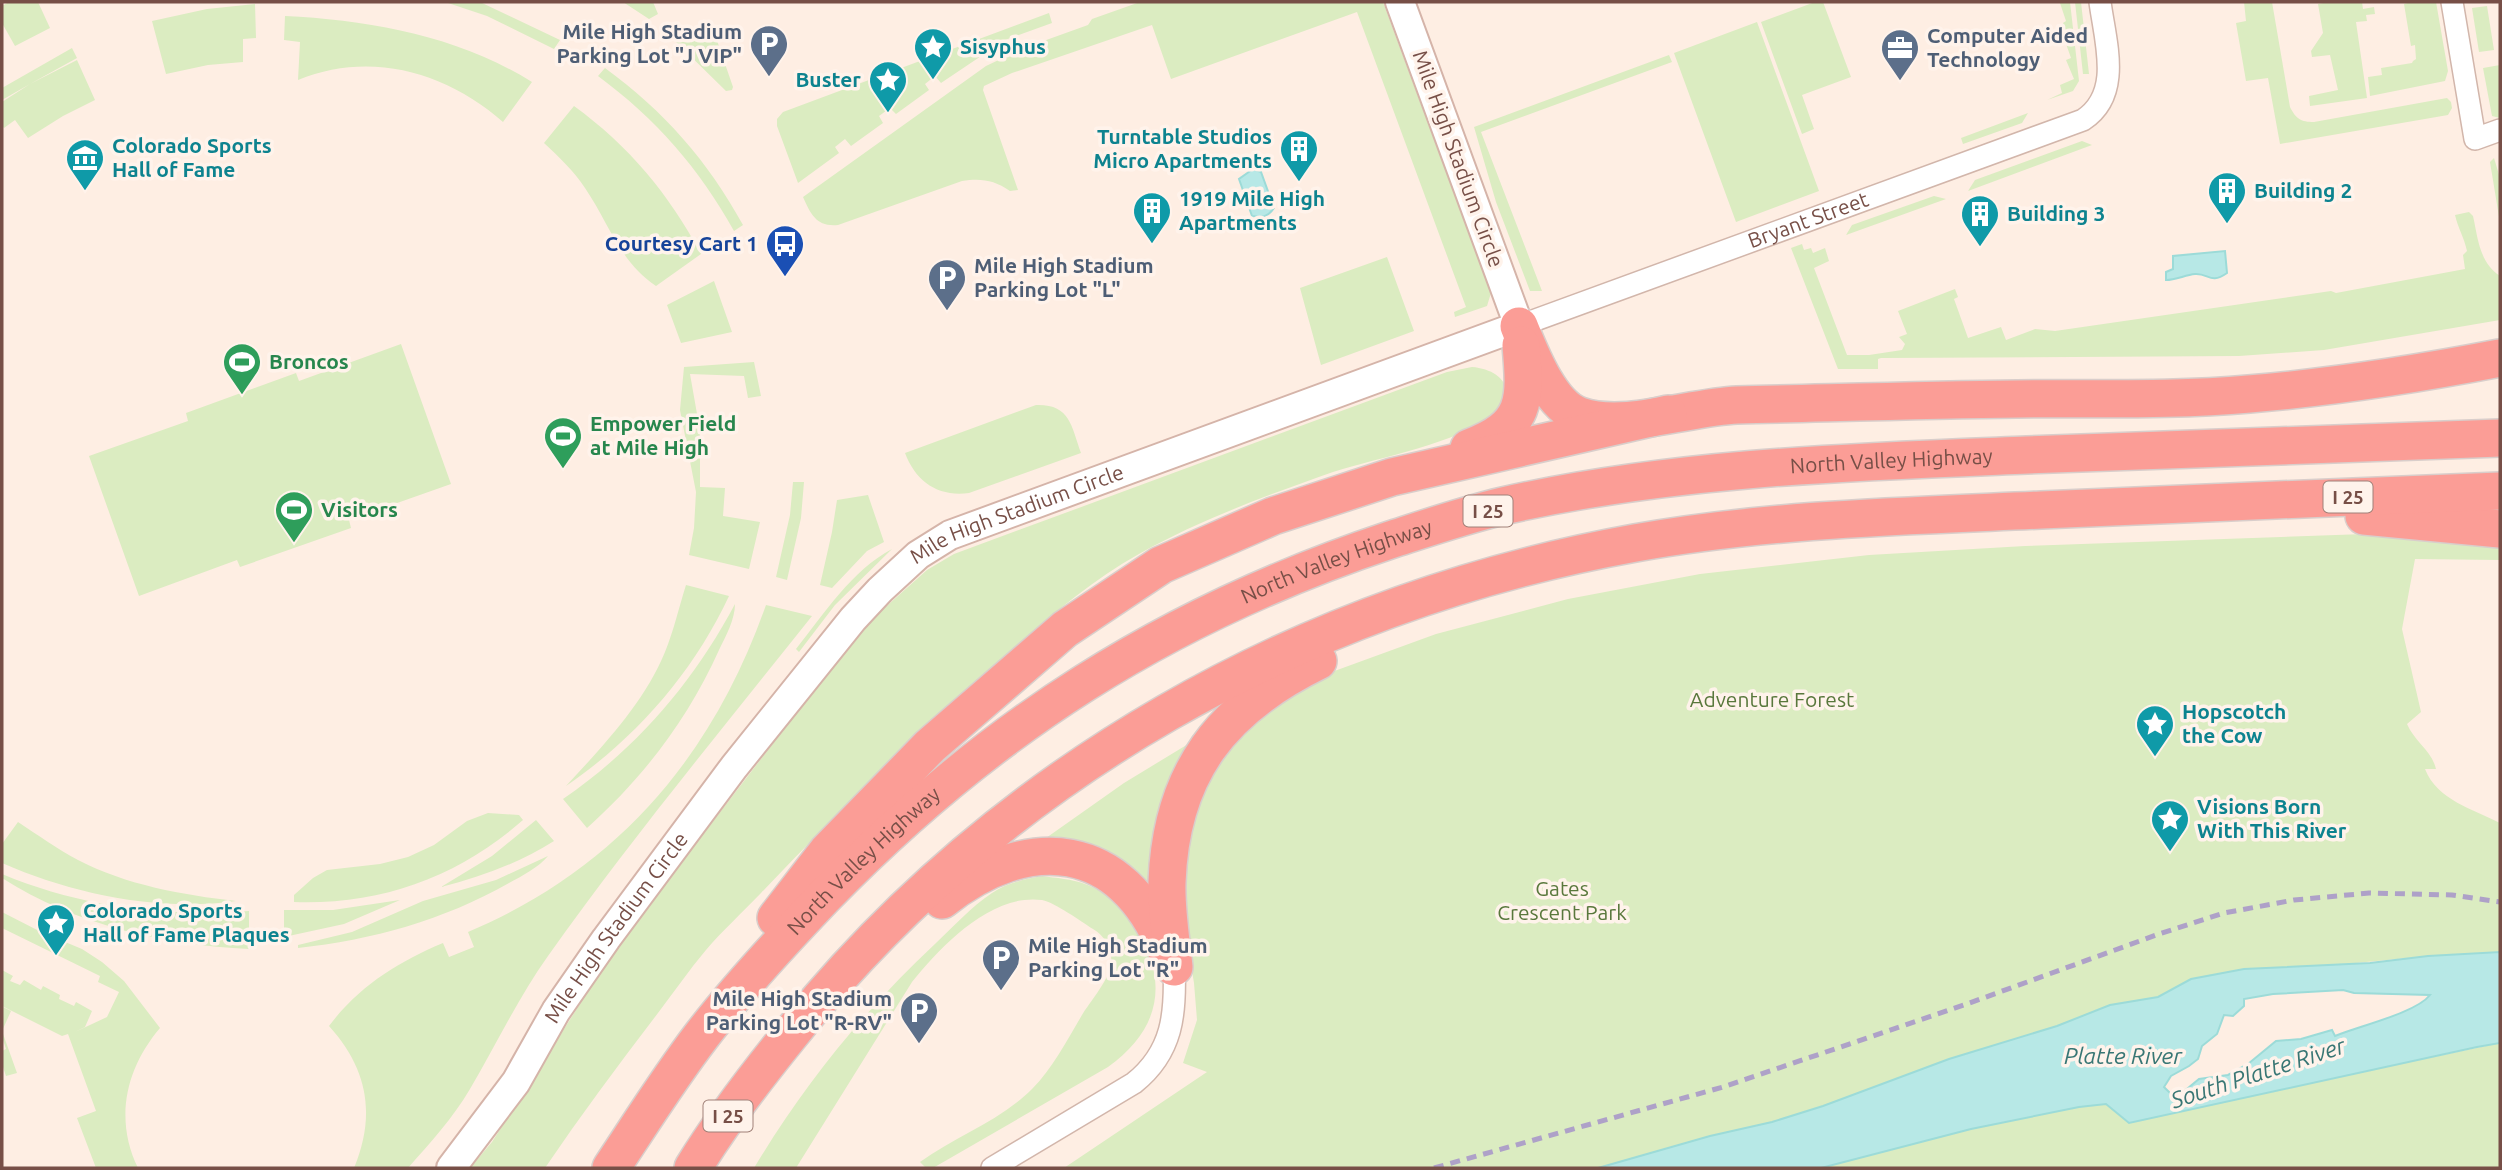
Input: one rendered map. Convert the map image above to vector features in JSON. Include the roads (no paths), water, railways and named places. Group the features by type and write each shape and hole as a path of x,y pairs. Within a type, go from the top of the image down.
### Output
{"highway":[{"path":"1519,326 1535,366 1554,396 1576,415 1596,420 1625,421 1732,405 1959,399 2176,398 2247,394 2347,384 2500,358"},
{"path":"671,1078 734,971 827,852 930,746 1065,629 1161,565 1273,516 1486,442 1503,431 1515,420 1523,391 1519,326"},
{"path":"1373,483 1668,414"},
{"name":"North Valley Highway","path":"611,1168 671,1078 744,983 792,930 908,815 970,762 1074,688 1178,629 1269,586 1352,553 1499,507 1599,488 1714,473 1900,459 2500,438"},
{"name":"I 25","path":"694,1168 765,1065 849,965 951,866 1009,819 1114,743 1156,717 1271,658 1394,607 1514,569 1642,542 1782,524 1901,516 2500,491"},
{"path":"2196,504 2500,529"},
{"path":"1174,967 1167,883 1175,823 1182,799 1201,757 1221,730 1240,711 1283,680 1372,636 1548,567 1642,542"},
{"path":"765,1065 925,913 952,891 981,873 1019,858 1047,856 1072,859 1111,875 1138,898 1150,914 1174,967"}],"street":[{"name":"Mile High Stadium Circle","path":"451,1168 516,1082 556,1011 606,939 734,767 853,619 918,555 950,535 1519,326 1400,2"},
{"name":"Bryant Street","path":"1519,326 2083,121 2096,110 2109,84 2100,2"},
{"path":"2452,2 2475,139 2500,130"},
{"path":"992,1168 1134,1083 1150,1068 1167,1040 1174,1018 1174,967"}],"water":[{"path":"1253,169 1261,172 1274,208 1262,217 1252,216 1239,179"},
{"path":"2225,251 2227,273 2217,278 2195,274 2166,280 2166,272 2173,269 2173,256"},
{"name":"Platte River","path":"2500,952 2500,1043 2129,1123 2106,1104 2079,1107 1971,1129 1821,1168 1598,1168 1823,1106 1949,1059 2057,1026 2110,1005 2158,997 2191,979 2244,969 2370,963","holes":["2343,990 2354,993 2430,995 2413,1008 2335,1036 2332,1030 2301,1039 2276,1041 2248,1064 2228,1075 2199,1079 2182,1093 2172,1095 2164,1087 2171,1076 2198,1059 2202,1046 2217,1034 2224,1015 2233,1016 2244,1006 2244,999 2273,994"]}],"railway":[{"path":"1434,1168 1723,1087 2224,913 2294,900 2369,893 2452,895 2500,902"}],"place":[{"name":"Mile High Stadium Parking Lot \"J VIP\"","path":"769,78"},
{"name":"Sisyphus","path":"933,81"},
{"name":"Computer Aided Technology","path":"1900,82"},
{"name":"Buster","path":"888,114"},
{"name":"Turntable Studios Micro Apartments","path":"1299,183"},
{"name":"Colorado Sports Hall of Fame","path":"85,192"},
{"name":"Building 2","path":"2227,225"},
{"name":"1919 Mile High Apartments","path":"1152,245"},
{"name":"Building 3","path":"1980,248"},
{"name":"Courtesy Cart 1","path":"785,278"},
{"name":"Mile High Stadium Parking Lot \"L\"","path":"947,312"},
{"name":"Broncos","path":"242,396"},
{"name":"Empower Field at Mile High","path":"563,470"},
{"name":"Visitors","path":"294,544"},
{"name":"Hopscotch the Cow","path":"2155,758"},
{"name":"Visions Born With This River","path":"2170,853"},
{"name":"Colorado Sports Hall of Fame Plaques","path":"56,957"},
{"name":"Mile High Stadium Parking Lot \"R\"","path":"1001,992"},
{"name":"Mile High Stadium Parking Lot \"R-RV\"","path":"919,1045"}],"park label":[{"name":"Adventure Forest","path":"1772,700"},
{"name":"Gates Crescent Park","path":"1562,901"}],"water label":[{"name":"South Platte River","path":"2258,1073"}]}
